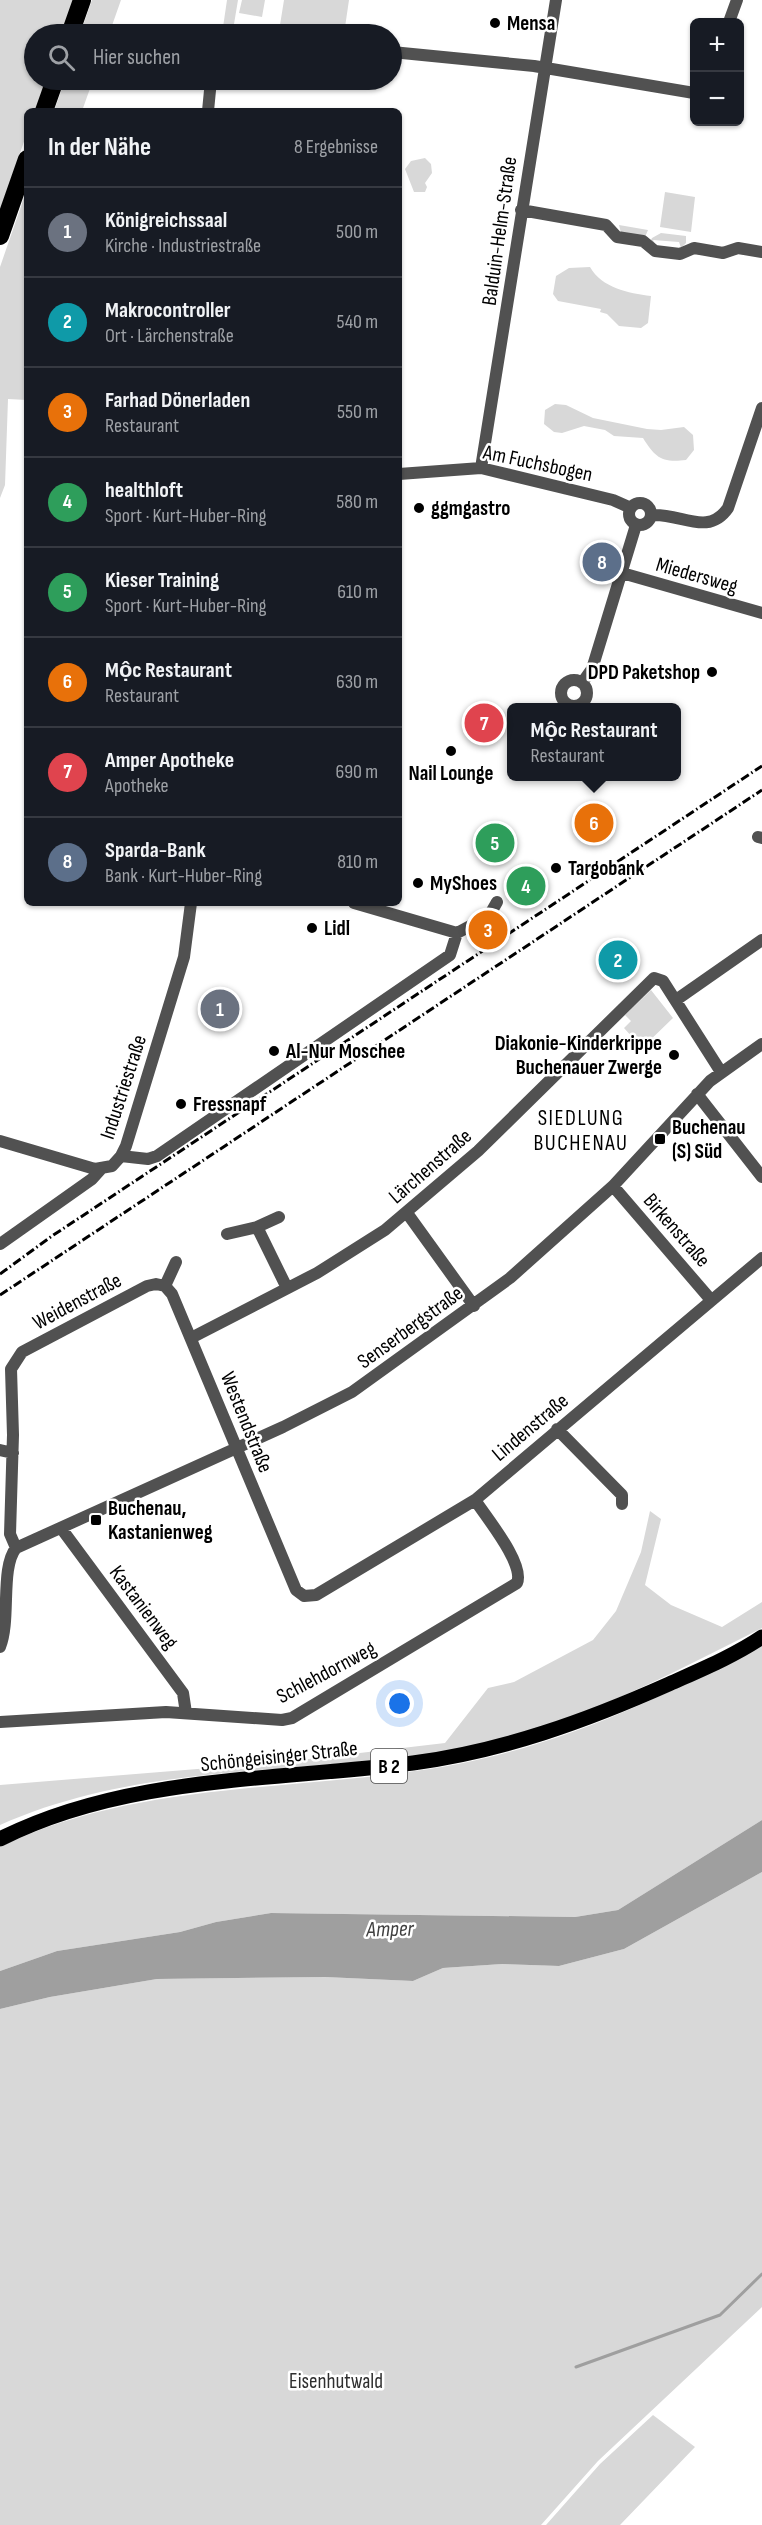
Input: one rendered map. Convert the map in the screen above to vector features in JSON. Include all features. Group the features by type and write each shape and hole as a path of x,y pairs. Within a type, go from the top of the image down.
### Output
{"highway":[{"path":"74,24 82,0"},
{"path":"45,108 51,90"},
{"path":"0,236 24,168"}],"main road":[{"name":"Schöngeisinger Straße","path":"0,1839 46,1818 118,1797 166,1789 413,1763 500,1747 548,1733 642,1696 702,1669 762,1637"}],"street":[{"name":"Balduin-Helm-Straße","path":"481,468 556,0"},
{"path":"730,18 737,0"},
{"path":"402,53 544,68 690,92"},
{"path":"208,108 211,90"},
{"path":"521,210 606,225 617,237 643,241 655,251 680,254 694,248 723,253 738,248 762,252"},
{"path":"652,514 712,522 718,520 728,508 761,413"},
{"name":"Am Fuchsbogen","path":"402,474 481,468 613,500 631,508"},
{"path":"637,504 644,504 650,508 652,514 646,524 636,525 630,519 631,508 637,504"},
{"path":"582,682 592,669 636,525"},
{"name":"Miedersweg","path":"622,573 762,613"},
{"path":"568,703 562,691 562,681 582,682"},
{"path":"582,682 587,694 582,703"},
{"path":"364,906 457,933 489,916 497,902"},
{"name":"Industriestraße","path":"0,1141 102,1169 112,1166 122,1156 184,957 191,906"},
{"path":"122,1156 148,1159 157,1156 450,956 457,933"},
{"path":"721,1072 676,1000 762,940"},
{"name":"Lärchenstraße","path":"191,1338 361,1246 407,1213 478,1151 650,980 659,977 676,1000"},
{"name":"Senserbergstraße","path":"16,1548 237,1448 352,1392 474,1306 613,1186 697,1094 721,1072 762,1044"},
{"path":"697,1094 762,1177"},
{"path":"0,1244 92,1179 102,1169"},
{"name":"Birkenstraße","path":"613,1186 711,1299"},
{"path":"407,1213 474,1306"},
{"path":"227,1234 256,1227 279,1217"},
{"path":"256,1227 287,1288"},
{"name":"Lindenstraße","path":"303,1596 316,1595 475,1500 762,1258"},
{"path":"165,1286 176,1262"},
{"name":"Weidenstraße","path":"16,1548 10,1534 13,1453 10,1376 17,1357 147,1286 156,1284 165,1286"},
{"name":"Westendstraße","path":"165,1286 172,1294 191,1338 296,1590 303,1596"},
{"path":"557,1429 622,1496 622,1504"},
{"path":"0,1450 13,1453"},
{"name":"Schlehdornweg","path":"0,1722 186,1713 279,1720 292,1718 511,1589 519,1580 517,1568 475,1500"},
{"name":"Kastanienweg","path":"61,1527 183,1693 186,1713"},
{"path":"0,1647 6,1627 4,1567 16,1548"}],"green space":[{"path":"0,0 74,0 66,24 24,24 24,90 42,90 36,108 24,108 24,142 0,210"},
{"path":"92,0 121,0 113,24 84,24"},
{"path":"227,0 238,0 234,24 223,24"},
{"path":"242,0 265,0 262,17 239,13"},
{"path":"284,0 349,0 345,24 280,24"},
{"path":"61,90 89,90 83,108 55,108"},
{"path":"425,158 431,164 432,173 425,183 427,187 425,192 414,192 405,169 411,161"},
{"path":"665,192 695,197 691,232 660,227"},
{"path":"24,198 24,400 8,399 5,485 0,498 0,267"},
{"path":"619,225 648,230 645,237 621,233"},
{"path":"661,233 686,236 686,243 681,248 679,242 653,240 656,246 651,240"},
{"path":"590,267 601,280 609,285 651,296 648,323 641,328 619,326 607,314 600,312 601,309 558,301 553,294 556,276 569,268"},
{"path":"555,404 566,405 593,418 647,429 684,427 693,435 694,450 686,460 670,460 655,454 643,438 614,436 605,430 584,426 562,433 554,432 544,424 545,410"},
{"path":"651,990 673,1018 642,1048 624,1028 631,1021 625,1015"},
{"path":"650,1511 661,1519 645,1585 671,1605 722,1627 762,1602 762,1628 611,1701 532,1731 492,1742 451,1751 394,1758 165,1780 109,1790 54,1805 0,1825 0,1785 283,1762 445,1743 488,1688 514,1682 593,1640 616,1611 641,1552"},
{"path":"762,1645 762,1820 618,1910 575,1917 271,1913 216,1922 180,1932 57,1951 0,1971 0,1847 54,1825 110,1809 167,1798 400,1773 498,1755 538,1744 614,1716 652,1700"},
{"name":"Eisenhutwald","path":"762,1872 762,2307 598,2461 541,2525 0,2525 0,2009 50,1997 157,1979 325,1977 413,1981 443,1968 502,1964 559,1966 624,1949"},
{"path":"653,2415 695,2447 620,2525 546,2525 600,2464"}],"water":[{"name":"Amper","path":"762,1820 762,1872 624,1949 559,1966 502,1964 443,1968 413,1981 325,1977 157,1979 50,1997 0,2009 0,1971 57,1951 180,1932 216,1922 271,1913 575,1917 618,1910"}],"waterway":[{"path":"576,2367 720,2315 762,2274"}],"railway":[{"path":"0,1274 52,1236 762,766"},
{"path":"0,1295 762,790"}],"place":[{"name":"Mensa","path":"495,23"},
{"name":"ggmgastro","path":"419,508"},
{"name":"Sparda-Bank","path":"602,562"},
{"name":"DPD Paketshop","path":"712,672"},
{"name":"Amper Apotheke","path":"484,723"},
{"name":"Nail Lounge","path":"451,751"},
{"name":"Mộc Restaurant","path":"594,823"},
{"name":"Kieser Training","path":"495,843"},
{"name":"Targobank","path":"556,868"},
{"name":"MyShoes","path":"418,883"},
{"name":"healthloft","path":"526,886"},
{"name":"Lidl","path":"312,928"},
{"name":"Farhad Dönerladen","path":"488,930"},
{"name":"Makrocontroller","path":"618,960"},
{"name":"Königreichssaal","path":"220,1009"},
{"name":"Al-Nur Moschee","path":"274,1051"},
{"name":"Diakonie-Kinderkrippe Buchenauer Zwerge","path":"674,1055"},
{"name":"Fressnapf","path":"181,1104"},
{"name":"Buchenau (S) Süd","path":"660,1139"},
{"name":"Buchenau, Kastanienweg","path":"96,1520"}],"district":[{"name":"SIEDLUNG BUCHENAU","path":"581,1130"}]}
